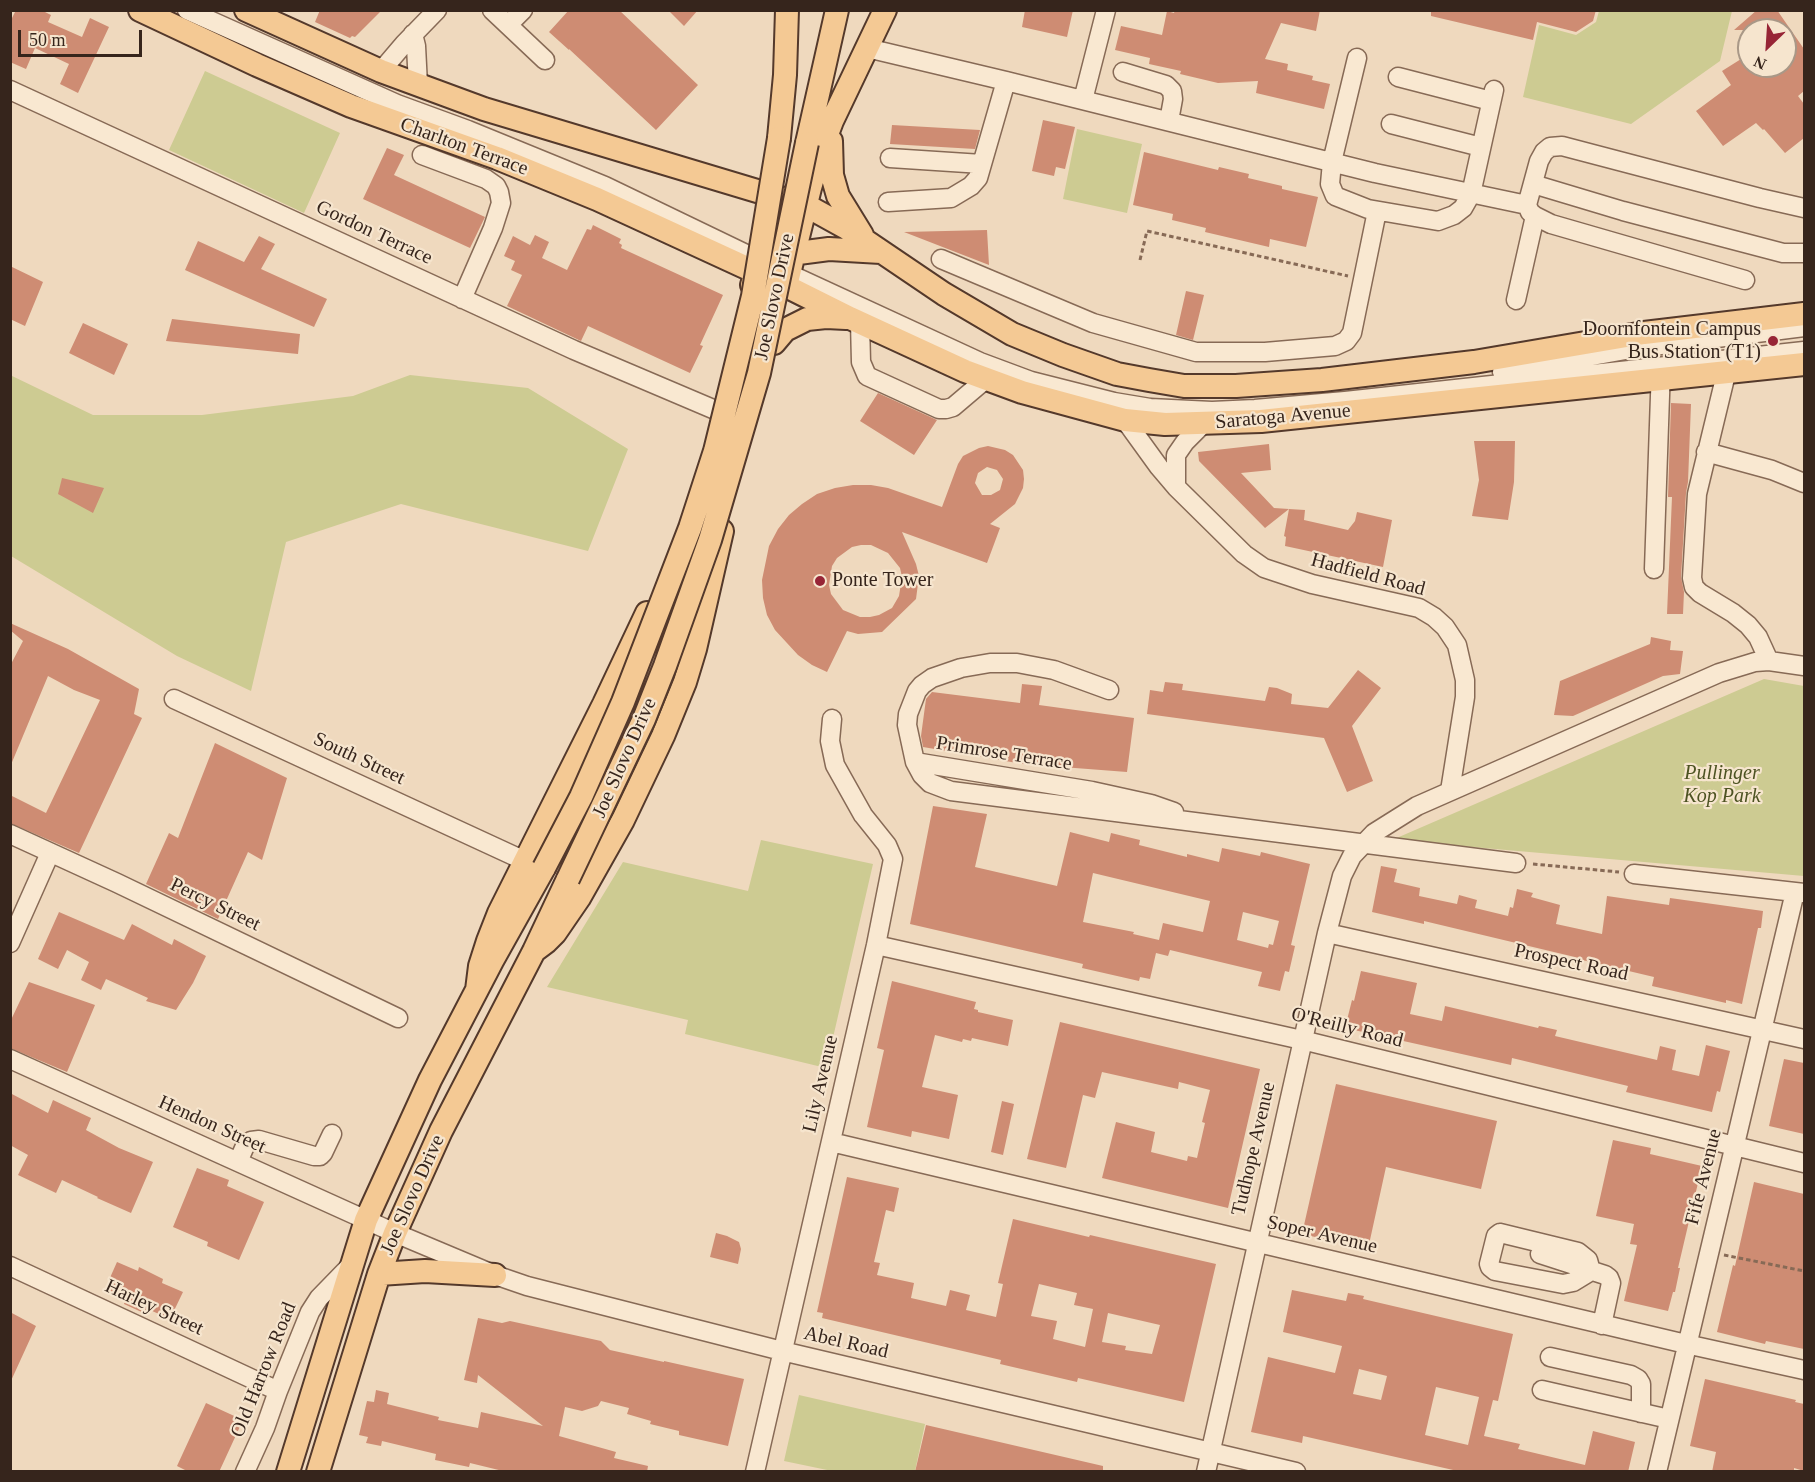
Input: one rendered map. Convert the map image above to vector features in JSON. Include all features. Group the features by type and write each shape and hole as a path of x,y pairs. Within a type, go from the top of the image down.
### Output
{"main road":[{"path":"246,10 381,71 484,109 807,207"},
{"name":"Joe Slovo Drive","path":"288,1472 366,1220 430,1080 477,990 534,864 581,797 641,659 694,517 715,451 753,296 779,138 785,75 787,10"},
{"name":"Joe Slovo Drive","path":"318,1472 379,1274 394,1233 441,1131 534,951 644,719 711,540 759,373 837,10"},
{"path":"534,864 608,695 672,561 687,521 720,412 807,207 813,178 831,121 885,10"},
{"name":"Charlton Terrace","path":"148,12 257,65 351,106 496,158 781,267"},
{"path":"831,121 831,163 838,196 874,246"},
{"name":"Saratoga Avenue","path":"807,207 823,214 944,294 1012,334 1118,374 1184,386 1281,384 1399,371 1474,362 1644,333 1804,314"},
{"path":"781,267 829,249 874,246"},
{"path":"534,951 546,942 565,919 623,820 663,736 685,682 695,649 719,542 744,462 774,343 781,267"},
{"name":"Saratoga Avenue","path":"781,267 855,320 965,371 1022,392 1125,420 1165,424 1261,421 1661,374 1726,374 1804,364"},
{"path":"774,343 785,330 807,320 826,317 855,320"},
{"path":"379,1274 425,1271 495,1275"}],"street":[{"path":"187,10 397,104 573,172 781,267 980,362 1031,381 1076,394 1150,408 1212,411 1255,409 1661,374 1804,351"},
{"path":"216,10 354,74 563,156 699,218 781,267 978,351 1032,371 1087,386 1162,398 1208,400 1270,398 1503,372 1636,348 1804,327"},
{"path":"381,71 437,10"},
{"path":"492,10 544,60"},
{"path":"508,26 522,10"},
{"path":"1083,100 1106,10"},
{"path":"413,34 416,46 418,85"},
{"path":"867,48 1471,194 1531,210 1551,225 1745,280"},
{"path":"1357,58 1332,162 1330,184 1335,195 1353,204 1438,221 1454,215 1463,208 1471,194 1492,95 1398,77"},
{"path":"1123,72 1166,85 1172,91 1169,121"},
{"path":"888,202 951,198 971,186 978,178 1006,81"},
{"name":"Gordon Terrace","path":"10,90 574,350 720,412"},
{"path":"1390,123 1481,147"},
{"path":"1516,300 1533,184 1539,161 1550,147 1562,146 1804,208"},
{"path":"422,155 486,179 496,186 499,192 501,203 496,220 462,299"},
{"path":"890,158 982,164"},
{"path":"1533,184 1623,211 1783,253 1804,253"},
{"path":"941,259 1093,323 1196,352 1265,352 1335,346 1346,341 1352,333 1377,210"},
{"path":"855,320 861,362 867,376 939,409 945,410 953,407 986,379"},
{"path":"1654,569 1661,374"},
{"path":"1726,374 1697,494 1692,578 1694,587 1700,593 1748,625 1758,637 1769,661"},
{"name":"Hadfield Road","path":"1125,420 1176,487 1235,546 1264,568 1312,584 1419,608 1446,627 1457,645 1465,680 1450,791"},
{"path":"1176,487 1176,455 1203,424"},
{"path":"1706,452 1772,470 1804,483"},
{"path":"1363,843 1374,833 1417,806 1719,673 1745,664 1769,661 1804,666"},
{"name":"Primrose Terrace","path":"1109,690 1054,670 1017,663 990,663 961,668 932,678 917,691 908,714 907,725 915,762 922,775 930,783 951,790 1516,863"},
{"name":"South Street","path":"174,699 534,864"},
{"name":"Lily Avenue","path":"755,1472 876,945 892,864 892,855 887,845 863,815 839,774 830,741 832,719"},
{"name":"Percy Street","path":"10,834 398,1018"},
{"name":"Tudhope Avenue","path":"1206,1472 1327,933 1342,876 1352,856 1363,843"},
{"path":"10,943 50,853"},
{"path":"1634,874 1800,893"},
{"name":"Fife Avenue","path":"1657,1472 1763,1029 1800,893"},
{"name":"Prospect Road","path":"1327,933 1804,1039"},
{"name":"O'Reilly Road","path":"876,945 1302,1040 1804,1163"},
{"name":"Hendon Street","path":"10,1059 394,1233"},
{"path":"238,1162 245,1146 259,1140 320,1156 332,1134"},
{"name":"Soper Avenue","path":"831,1142 1602,1325 1804,1370"},
{"name":"Abel Road","path":"394,1233 527,1286 782,1352 1296,1472"},
{"path":"1500,1233 1578,1252 1588,1260 1591,1271 1573,1282 1563,1284 1495,1272 1489,1264 1496,1236 1500,1233"},
{"path":"1539,1254 1609,1278 1611,1283 1602,1325"},
{"name":"Old Harrow Road","path":"245,1472 314,1305 352,1263"},
{"name":"Harley Street","path":"10,1266 278,1391"},
{"path":"1550,1357 1638,1378 1641,1384 1641,1413"},
{"path":"1542,1390 1669,1419"}],"path":[{"path":"1140,260 1147,231 1354,277"},
{"path":"1516,863 1634,874"},
{"path":"1709,1252 1804,1271"}],"green space":[{"path":"1599,10 1732,11 1720,61 1631,124 1523,97 1539,25 1576,35 1596,22"},
{"path":"205,71 340,133 304,213 169,150"},
{"path":"1077,129 1142,144 1127,213 1063,199"},
{"path":"10,375 93,415 202,415 353,396 410,375 528,388 628,449 588,551 401,504 286,542 251,691 177,656 11,556"},
{"name":"Pullinger Kop Park","path":"1764,679 1804,686 1804,876 1392,840"},
{"path":"761,840 873,864 826,1068 685,1034 688,1020 547,987 623,862 748,891"},
{"path":"799,1395 925,1424 915,1471 832,1471 784,1461"}],"building":[{"path":"16,10 41,10 51,15 48,22 82,37 90,18 109,27 78,93 60,84 69,64 35,48 26,69 10,62 10,22"},
{"path":"320,10 382,10 355,37 350,38 315,22"},
{"path":"569,10 619,10 698,85 656,130 549,32"},
{"path":"668,10 698,10 684,26"},
{"path":"1025,10 1073,10 1067,37 1022,27"},
{"path":"1175,10 1320,10 1316,31 1281,23 1265,59 1288,64 1287,70 1313,76 1312,80 1330,84 1324,109 1256,93 1258,81 1218,83 1149,64 1150,58 1115,50 1121,26 1162,35 1167,11 1174,13"},
{"path":"1431,10 1596,10 1593,21 1576,32 1537,22 1533,40 1431,16"},
{"path":"1757,10 1777,10 1783,18 1748,18"},
{"path":"1797,39 1804,49 1804,91 1798,96 1804,104 1804,138 1785,153 1756,123 1723,146 1696,111 1731,85 1722,71 1737,62 1737,78 1797,78"},
{"path":"1043,120 1075,127 1065,169 1056,167 1054,176 1032,171"},
{"path":"892,125 980,130 975,149 890,144"},
{"path":"387,148 404,155 394,175 485,217 470,248 363,199"},
{"path":"1144,152 1218,170 1219,167 1249,174 1248,178 1318,197 1306,247 1270,239 1269,247 1205,232 1206,228 1172,220 1173,214 1133,205"},
{"path":"593,225 621,239 619,243 622,245 621,248 723,295 690,373 588,326 581,341 507,306 522,275 511,270 515,261 504,256 513,236 530,245 535,235 549,242 542,258 567,270 587,229 591,230"},
{"path":"987,230 989,265 904,232"},
{"path":"259,236 275,244 261,269 327,299 314,327 185,270 198,241 244,262"},
{"path":"10,266 43,282 25,326 10,319"},
{"path":"1186,291 1204,295 1193,340 1176,335"},
{"path":"172,319 300,334 298,354 166,341"},
{"path":"83,323 128,344 114,375 69,353"},
{"path":"878,393 937,420 914,455 860,421"},
{"path":"1671,403 1691,404 1681,577 1684,592 1683,614 1667,614 1672,497 1668,497"},
{"path":"1474,441 1515,441 1514,482 1508,520 1472,516 1479,480"},
{"path":"1269,444 1271,470 1241,473 1274,508 1289,509 1265,528 1199,461 1198,452"},
{"path":"988,446 1005,450 1013,455 1023,470 1024,479 1023,488 1015,504 990,524 1000,528 987,563 902,532 919,576 916,599 882,632 858,634 847,631 827,672 798,655 775,630 767,615 763,598 762,580 769,546 789,515 817,494 853,485 888,488 942,507 963,456","holes":["987,467 997,470 1003,479 1000,490 991,495 982,495 975,483 978,473","871,545 888,553 900,568 902,577 899,596 892,608 870,617 860,617 843,610 831,594 829,585 832,566 837,558 852,547"]},
{"path":"62,478 104,488 93,513 58,494"},
{"path":"1289,509 1305,510 1304,520 1348,530 1355,521 1357,512 1392,520 1383,567 1285,546 1286,537 1284,536"},
{"path":"10,623 68,649 139,689 134,714 142,718 79,853 10,823 10,795 46,813 100,700 74,690 48,676 10,767 10,666 23,641 10,630"},
{"path":"1651,637 1671,641 1670,650 1683,651 1680,674 1663,676 1573,716 1554,715 1560,681 1650,644"},
{"path":"1358,670 1381,688 1352,726 1373,781 1347,792 1324,738 1147,714 1150,690 1163,692 1165,682 1183,684 1182,690 1265,701 1269,687 1277,688 1292,694 1291,704 1328,708"},
{"path":"1022,684 1042,686 1039,705 1134,718 1127,772 1023,764 923,747 921,736 926,699 932,692 1020,703"},
{"path":"215,743 287,778 262,860 248,852 218,919 146,884 169,833 178,838"},
{"path":"933,806 987,814 975,867 1057,886 1070,832 1109,842 1111,833 1140,840 1139,845 1219,862 1222,848 1260,856 1261,852 1310,864 1291,945 1295,946 1289,972 1285,971 1280,991 1258,986 1262,972 1170,950 1168,956 1156,953 1150,979 1140,977 1139,981 1082,968 1083,964 910,924","holes":["1093,873 1210,901 1203,932 1163,923 1159,940 1133,934 1134,932 1083,922","1243,912 1279,921 1273,945 1269,944 1268,948 1237,940"]},
{"path":"1381,866 1397,869 1394,882 1420,888 1419,896 1457,904 1459,895 1477,900 1475,908 1508,916 1510,907 1513,908 1517,889 1533,893 1531,897 1560,905 1556,924 1602,934 1607,896 1669,905 1670,898 1763,911 1742,1004 1726,1000 1726,1003 1652,986 1654,977 1579,958 1424,921 1424,924 1372,912"},
{"path":"59,912 124,940 132,924 172,945 174,939 206,956 176,1010 146,1001 148,998 106,979 101,990 81,980 89,962 67,950 58,969 38,959"},
{"path":"1361,971 1417,983 1410,1014 1442,1021 1445,1006 1538,1028 1539,1026 1557,1030 1555,1036 1657,1060 1660,1046 1676,1050 1672,1070 1699,1076 1706,1045 1730,1051 1720,1092 1717,1091 1712,1112 1626,1092 1628,1086 1512,1058 1511,1065 1345,1028"},
{"path":"892,981 976,1002 974,1009 978,1012 1013,1020 1008,1046 972,1038 971,1041 963,1039 962,1042 935,1035 922,1087 958,1095 949,1139 912,1131 911,1137 867,1127 884,1050 877,1048"},
{"path":"29,982 95,1005 67,1072 10,1048 10,1022"},
{"path":"1060,1022 1260,1069 1228,1208 1102,1178 1116,1122 1155,1132 1151,1152 1187,1161 1188,1156 1197,1158 1205,1123 1202,1122 1210,1090 1179,1082 1178,1089 1102,1072 1095,1098 1083,1095 1066,1168 1027,1159"},
{"path":"1784,1059 1804,1063 1804,1134 1769,1126"},
{"path":"1336,1084 1497,1121 1481,1189 1386,1167 1368,1249 1302,1234"},
{"path":"10,1093 48,1113 53,1100 91,1118 86,1130 119,1148 153,1162 131,1213 62,1180 56,1193 18,1175 28,1155 10,1145"},
{"path":"1002,1101 1014,1104 1003,1155 991,1152"},
{"path":"1613,1140 1651,1148 1650,1154 1702,1166 1678,1268 1680,1268 1675,1292 1673,1292 1668,1311 1624,1301 1637,1245 1630,1244 1634,1224 1596,1216"},
{"path":"197,1168 229,1180 227,1186 264,1202 239,1260 207,1246 208,1242 173,1227"},
{"path":"847,1177 899,1188 894,1212 886,1210 874,1262 880,1263 877,1275 914,1283 911,1298 946,1306 950,1290 970,1295 966,1310 996,1317 1003,1284 998,1283 1013,1219 1216,1264 1184,1402 1078,1378 1077,1382 1000,1364 1001,1360 822,1318 823,1313 817,1312","holes":["1039,1284 1077,1293 1074,1305 1093,1309 1085,1347 1053,1339 1057,1321 1031,1316","1108,1313 1160,1325 1152,1354 1125,1350 1126,1346 1102,1342"]},
{"path":"1754,1182 1804,1194 1804,1349 1766,1341 1765,1344 1717,1332"},
{"path":"716,1233 739,1242 741,1249 738,1264 710,1257"},
{"path":"117,1262 138,1271 139,1267 163,1279 162,1283 183,1292 170,1319 150,1310 148,1315 124,1304 125,1299 105,1289"},
{"path":"1292,1290 1346,1301 1348,1293 1364,1296 1363,1299 1513,1334 1498,1401 1493,1400 1484,1436 1520,1444 1518,1449 1585,1465 1593,1431 1635,1442 1628,1472 1462,1472 1303,1436 1302,1443 1251,1432 1268,1357 1335,1373 1342,1346 1283,1332","holes":["1359,1369 1387,1376 1381,1400 1353,1394","1436,1387 1479,1397 1468,1445 1425,1435"]},
{"path":"10,1312 36,1326 10,1383"},
{"path":"478,1318 502,1323 510,1321 601,1341 610,1350 744,1379 728,1446 679,1435 679,1431 650,1424 651,1421 627,1414 629,1408 601,1401 598,1406 582,1411 565,1407 559,1436 616,1452 614,1458 648,1466 647,1472 507,1472 470,1463 469,1467 435,1460 436,1454 382,1441 381,1446 366,1443 368,1437 359,1435 367,1401 374,1402 376,1390 389,1393 387,1404 439,1417 438,1420 478,1428 481,1412 543,1426 478,1375 477,1383 464,1380"},
{"path":"1705,1379 1796,1400 1795,1402 1804,1404 1804,1471 1794,1468 1794,1472 1712,1472 1716,1452 1690,1446"},
{"path":"206,1403 243,1420 219,1472 189,1472 177,1466"},
{"path":"926,1425 1103,1466 1103,1472 915,1472"}],"place":[{"name":"Doornfontein Campus Bus Station (T1)","path":"1773,341"},
{"name":"Ponte Tower","path":"820,581"}]}
